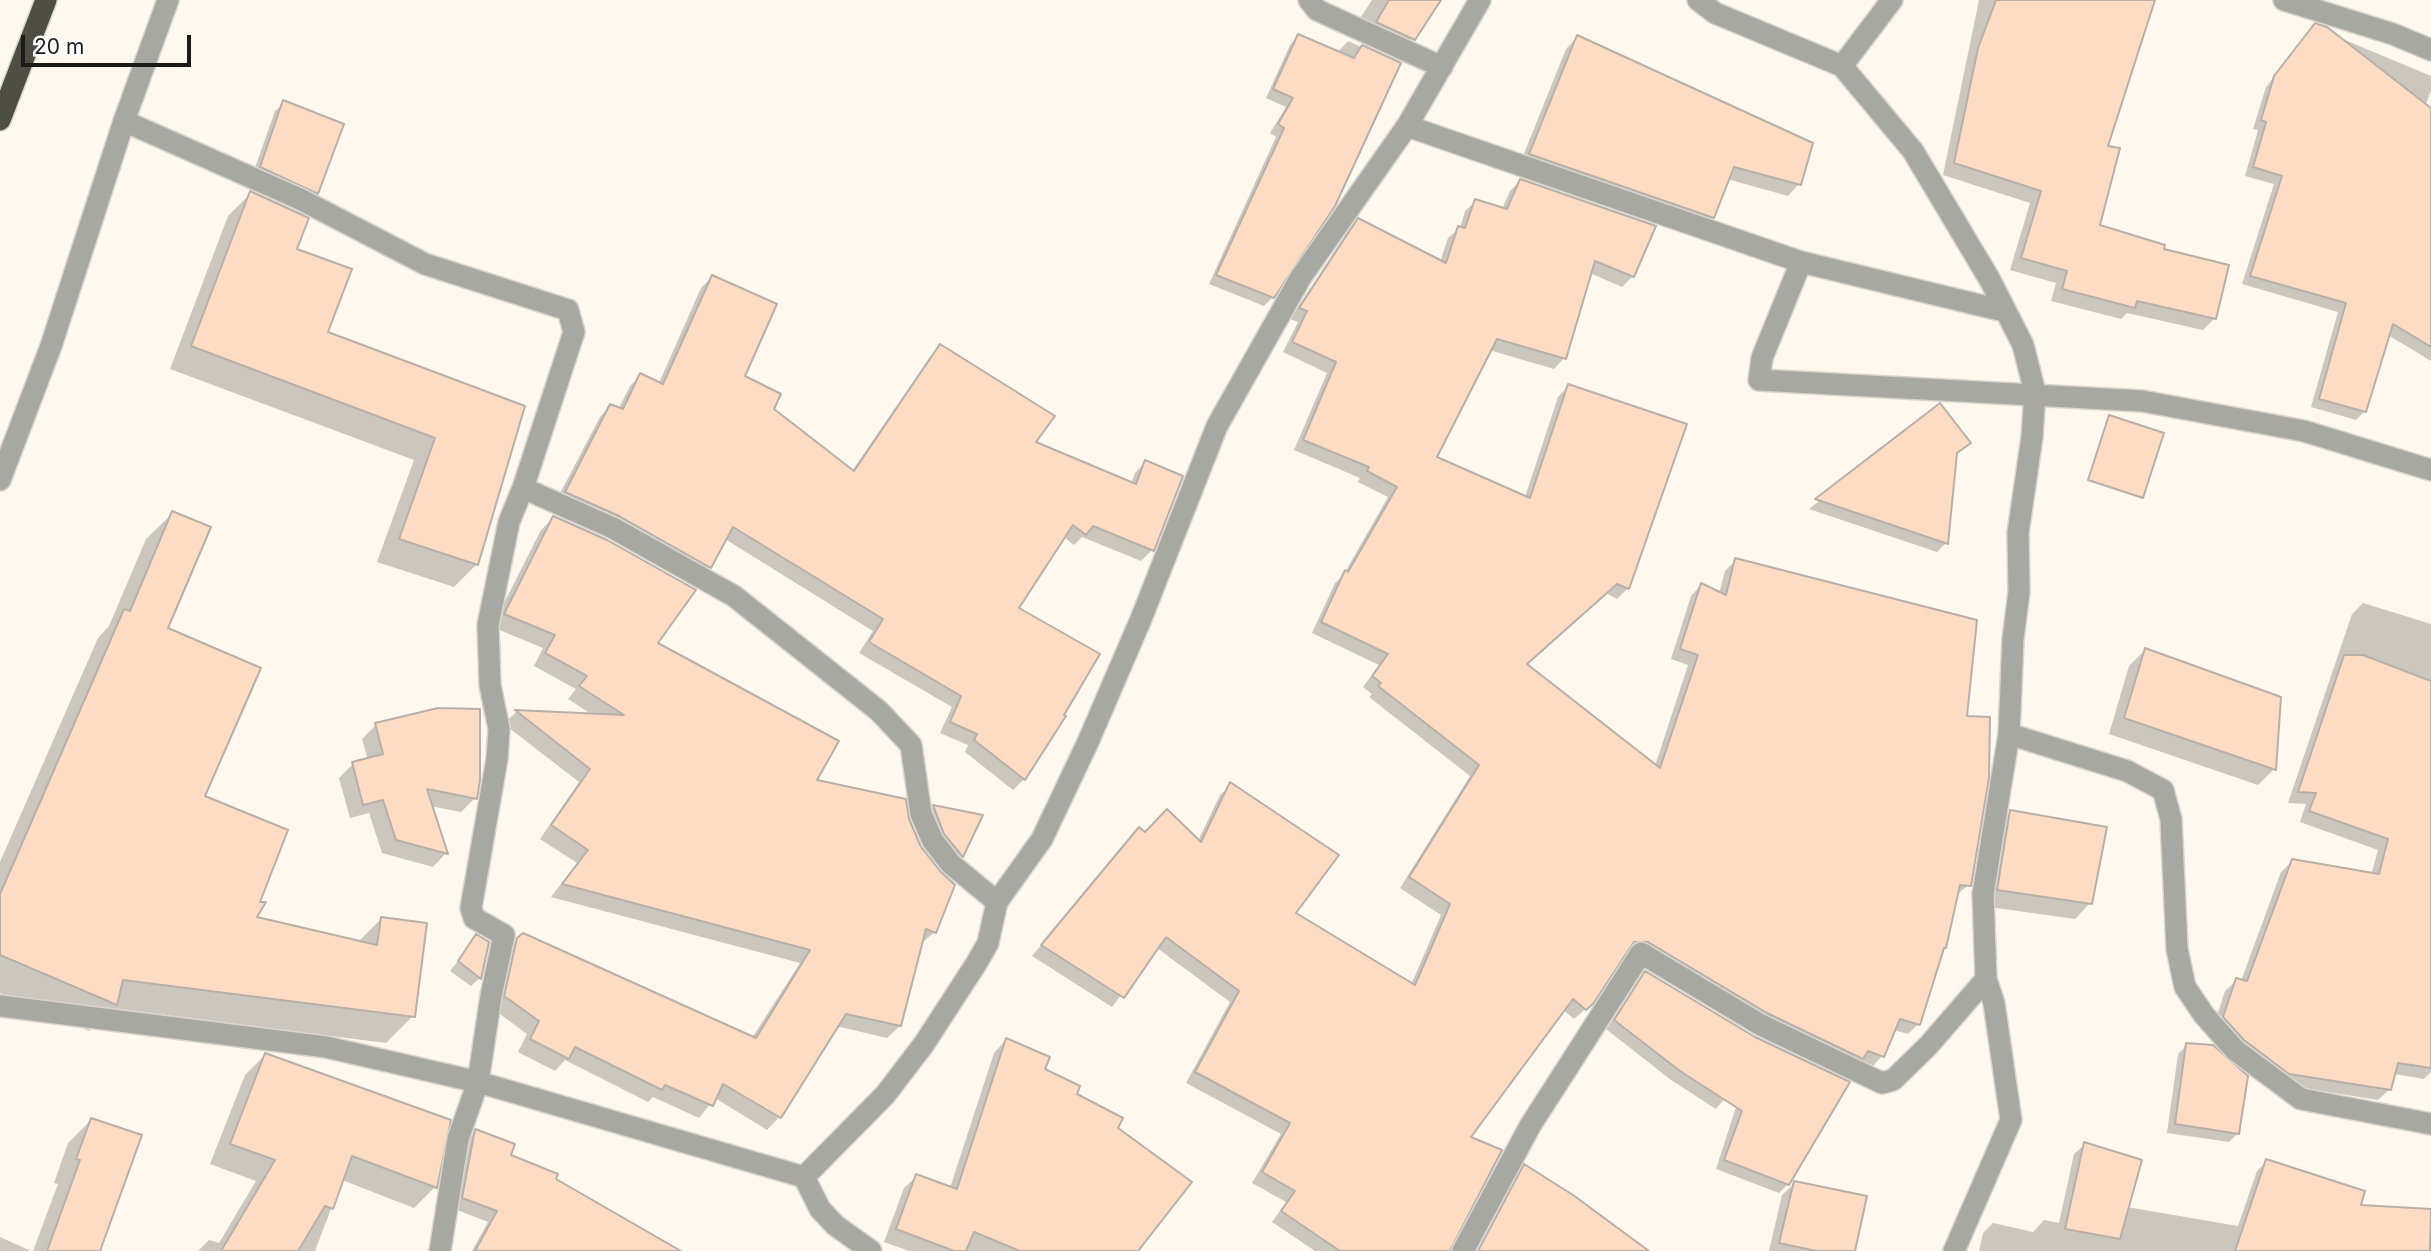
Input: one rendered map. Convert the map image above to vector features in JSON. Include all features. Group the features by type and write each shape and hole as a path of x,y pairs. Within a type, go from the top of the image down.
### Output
{"highway":[{"path":"0,120 46,0"}],"street":[{"path":"0,480 51,346 124,121 168,0"},
{"path":"1309,0 1317,10 1441,67"},
{"path":"804,1177 885,1095 924,1044 988,943 997,902 1042,839 1088,742 1141,619 1217,426 1301,277 1408,126 1480,0"},
{"path":"1698,0 1714,13 1842,66 1913,151 1990,280 2024,345 2035,393 2032,437 2018,533 2019,592 2013,639 2009,734 1983,894 1986,979 1994,1003 2011,1120 1954,1251"},
{"path":"1842,66 1892,0"},
{"path":"2284,0 2393,34 2431,50"},
{"path":"124,121 300,199 425,264 568,310 574,332 523,488 509,522 488,625 490,685 499,729 497,759 471,908 474,918 504,935 478,1082 458,1139 440,1251"},
{"path":"1408,126 1801,262 2004,311"},
{"path":"1801,262 1762,358 1759,380 1923,391 2035,393 2142,401 2304,431 2431,470"},
{"path":"523,488 613,528 734,596 879,710 911,745 921,814 933,841 951,864 997,902"},
{"path":"2009,734 2127,771 2163,790 2171,819 2176,949 2185,987 2204,1015 2235,1050 2301,1099 2431,1124"},
{"path":"1463,1251 1530,1126 1641,953 1761,1025 1882,1083 1893,1080 1928,1046 1986,979"},
{"path":"0,1006 326,1047 478,1082 804,1177 827,1217 871,1251"}],"building":[{"path":"1389,0 1441,0 1415,40 1376,22"},
{"path":"1996,0 2155,0 2108,146 2120,148 2100,225 2165,245 2164,249 2229,265 2216,319 2137,301 2135,308 2062,289 2067,271 2021,258 2041,191 1954,163 1978,48"},
{"path":"2315,23 2327,27 2431,108 2431,347 2393,324 2366,412 2319,399 2346,303 2250,276 2282,176 2253,167 2266,122 2261,120 2274,76"},
{"path":"1298,34 1354,58 1362,45 1401,63 1335,206 1274,298 1216,275 1284,128 1278,124 1293,98 1273,89"},
{"path":"1577,35 1813,143 1801,185 1734,167 1714,218 1529,154"},
{"path":"283,100 344,124 318,194 260,167"},
{"path":"1520,179 1656,226 1634,277 1595,261 1566,359 1497,339 1437,457 1530,498 1568,384 1687,424 1629,589 1617,584 1527,664 1660,768 1698,655 1680,649 1701,583 1726,595 1735,558 1977,620 1967,716 1990,717 1989,778 1971,886 1960,885 1946,948 1920,1025 1900,1019 1884,1057 1868,1051 1863,1059 1767,1013 1648,942 1634,942 1593,1004 1586,1010 1573,999 1471,1137 1502,1150 1450,1251 1340,1251 1281,1211 1295,1191 1262,1172 1290,1123 1195,1072 1239,991 1166,937 1124,998 1041,945 1139,827 1145,832 1167,809 1201,842 1230,782 1339,855 1296,913 1415,985 1450,904 1409,877 1479,765 1378,686 1381,683 1372,676 1388,654 1321,622 1345,570 1348,572 1397,487 1367,471 1369,467 1303,440 1336,362 1292,342 1307,311 1299,308 1358,218 1446,263 1458,226 1465,228 1475,199 1507,209"},
{"path":"250,191 309,218 297,249 352,269 328,332 525,406 478,565 399,539 435,438 191,346"},
{"path":"712,275 777,304 745,376 781,394 774,409 854,471 940,344 1055,416 1036,442 1136,484 1145,460 1183,476 1154,551 1093,526 1086,535 1073,525 1019,608 1100,654 1064,715 1066,716 1025,780 974,740 977,734 950,722 961,696 869,642 883,619 733,527 711,568 619,516 565,492 610,404 623,409 640,373 663,384"},
{"path":"1940,403 1971,443 1957,453 1948,544 1815,499"},
{"path":"2109,415 2164,433 2143,498 2088,480"},
{"path":"172,511 211,527 168,628 261,668 205,796 288,830 260,902 266,902 257,917 377,945 381,917 427,923 415,1017 123,980 117,1005 0,955 0,894 124,609 130,611"},
{"path":"553,516 607,540 696,590 658,643 839,741 817,780 906,799 909,819 921,847 955,885 936,933 926,929 901,1026 846,1014 781,1118 723,1084 713,1106 665,1085 662,1090 575,1047 569,1059 530,1039 539,1021 504,996 517,938 523,933 756,1038 810,950 562,884 588,850 551,825 590,769 515,710 624,715 579,686 587,676 545,653 555,635 504,614"},
{"path":"2145,648 2281,697 2276,770 2124,718"},
{"path":"2344,655 2363,655 2431,681 2431,1068 2398,1063 2391,1090 2289,1074 2244,1040 2223,1017 2236,978 2247,981 2292,859 2379,874 2388,839 2309,811 2316,793 2298,792"},
{"path":"438,708 480,709 480,780 477,799 427,789 448,854 396,840 383,800 363,805 352,762 383,754 375,723"},
{"path":"933,805 983,815 963,857 944,834"},
{"path":"2010,810 2107,827 2092,904 1997,890"},
{"path":"476,934 489,942 481,979 458,961"},
{"path":"1645,971 1755,1037 1850,1082 1789,1185 1724,1160 1742,1111 1680,1071 1614,1020"},
{"path":"1006,1038 1050,1057 1045,1069 1080,1086 1077,1094 1123,1118 1118,1128 1192,1182 1138,1251 1020,1251 974,1232 966,1251 954,1251 896,1229 916,1174 957,1189"},
{"path":"2186,1043 2213,1045 2248,1076 2239,1134 2175,1124"},
{"path":"265,1053 451,1120 437,1188 352,1156 333,1209 325,1206 298,1251 221,1251 275,1160 230,1144"},
{"path":"91,1118 142,1135 100,1251 47,1251 80,1160 76,1159"},
{"path":"475,1129 515,1144 511,1155 558,1174 556,1179 681,1251 475,1251 497,1211 462,1198"},
{"path":"2084,1142 2142,1160 2120,1239 2065,1229"},
{"path":"2266,1159 2365,1191 2361,1205 2431,1209 2430,1251 2235,1251"},
{"path":"1524,1164 1573,1195 1649,1251 1478,1251"},
{"path":"1794,1181 1867,1196 1855,1251 1816,1251 1779,1243"}]}
